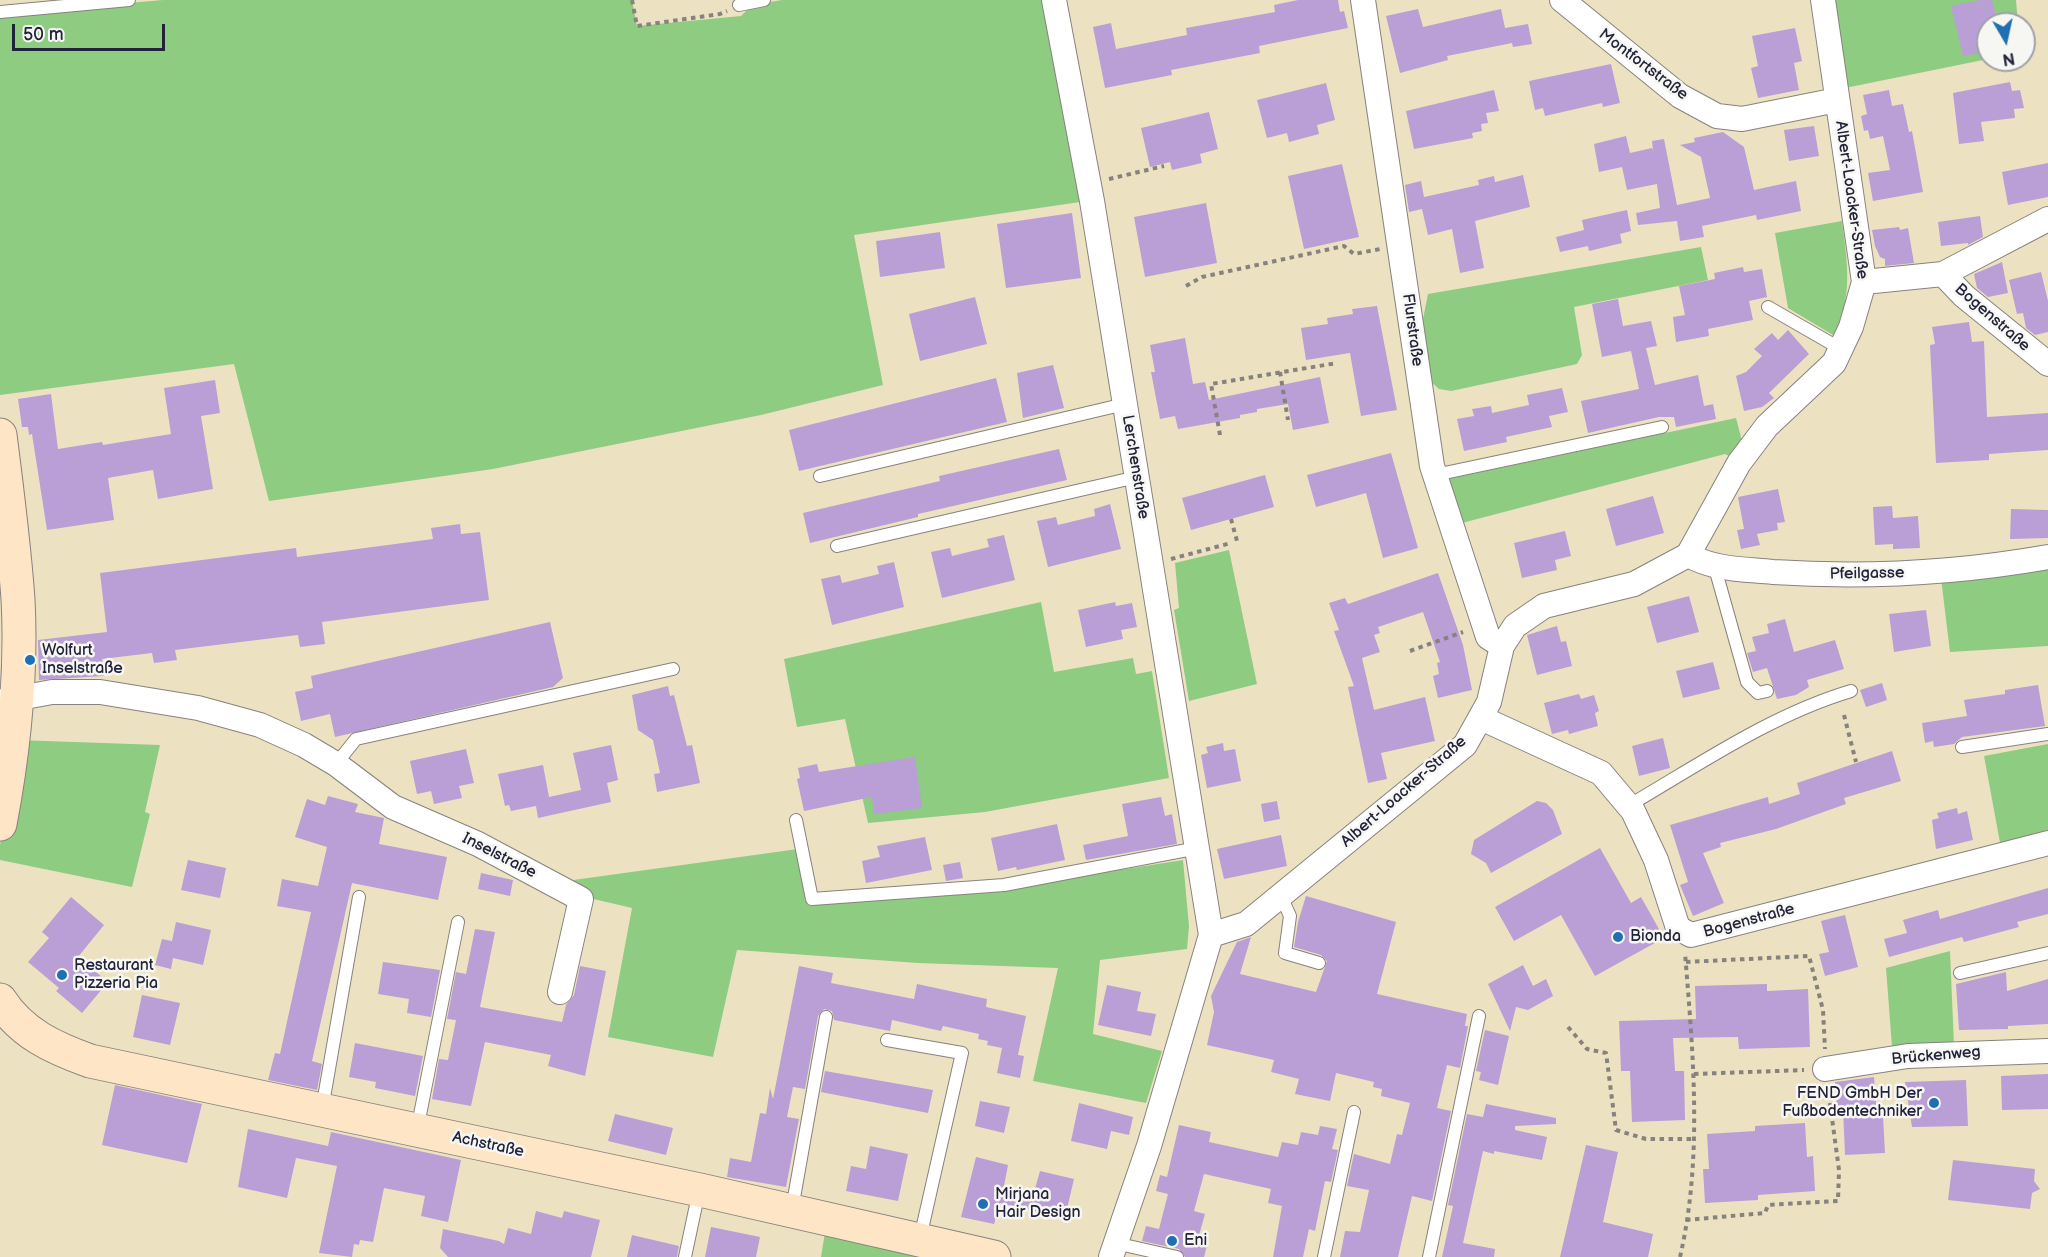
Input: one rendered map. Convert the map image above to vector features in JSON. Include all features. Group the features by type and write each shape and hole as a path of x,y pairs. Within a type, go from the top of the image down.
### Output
{"main road":[{"path":"0,435 18,599 8,700 11,758 0,824"},
{"name":"Achstraße","path":"0,1000 14,1019 38,1038 90,1061 792,1210 994,1257"}],"street":[{"name":"Lerchenstraße","path":"1054,0 1088,183 1212,935"},
{"name":"Flurstraße","path":"1363,0 1435,475 1488,637 1502,646"},
{"name":"Montfortstraße","path":"1562,0 1680,96 1717,116 1742,119 1837,100"},
{"name":"Albert-Loacker-Straße","path":"1212,935 1246,924 1465,745 1489,702 1502,646 1515,626 1544,606 1634,584 1688,555 1739,463 1767,426 1834,363 1851,327 1864,282 1823,0"},
{"path":"1943,274 2048,219"},
{"name":"Bogenstraße","path":"1864,282 1943,274 1964,296 2048,364"},
{"name":"Pfeilgasse","path":"1688,555 1715,568 1813,574 1887,575 2003,565 2048,557"},
{"name":"Inselstraße","path":"8,700 52,692 100,692 198,708 260,725 304,745 336,765 393,807 478,844 581,899 560,992"},
{"name":"Bogenstraße","path":"1481,718 1601,773 1628,806 1656,860 1675,921 1683,933 1700,935 2048,843"},
{"path":"1113,1250 1149,1146 1212,935"},
{"name":"Brückenweg","path":"1826,1069 1908,1056 2048,1051"}],"lane":[{"path":"0,12 129,0"},
{"path":"739,5 764,0"},
{"path":"1768,307 1841,349"},
{"path":"820,476 1125,404"},
{"path":"1435,475 1662,427"},
{"path":"837,546 1137,477"},
{"path":"1715,568 1747,682 1758,693 1767,691"},
{"path":"336,765 356,739 673,669"},
{"path":"1628,806 1714,755 1810,704 1851,691"},
{"path":"1962,747 2048,734"},
{"path":"796,820 812,899 1004,885 1198,848"},
{"path":"1281,896 1290,916 1286,953 1319,963"},
{"path":"322,1110 359,897"},
{"path":"417,1131 458,922"},
{"path":"1960,973 2048,953"},
{"path":"1429,1257 1479,1016"},
{"path":"792,1210 826,1017"},
{"path":"887,1040 962,1053 920,1238"},
{"path":"1324,1257 1354,1112"},
{"path":"685,1257 699,1190"},
{"path":"1113,1250 1177,1257"}],"path":[{"path":"632,0 637,26 720,15 739,5"},
{"path":"1088,183 1164,166"},
{"path":"1186,286 1202,277 1344,246 1354,255 1383,248"},
{"path":"1220,435 1211,384 1336,363"},
{"path":"1280,372 1288,420"},
{"path":"1230,519 1237,541"},
{"path":"1165,561 1231,543"},
{"path":"1410,651 1484,624"},
{"path":"1844,715 1856,762"},
{"path":"1680,1257 1694,1139 1694,1074 1683,933"},
{"path":"1686,962 1809,956 1823,1010 1826,1069 1839,1170 1838,1201 1768,1205 1765,1213 1686,1220"},
{"path":"1568,1027 1587,1049 1606,1053 1616,1130 1646,1139 1694,1139"},
{"path":"1694,1074 1826,1069"}],"green space":[{"path":"163,0 632,0 637,26 741,16 752,5 782,0 1050,0 1080,202 854,235 883,385 761,415 493,469 269,501 234,364 0,395 0,14"},
{"path":"1833,0 2016,0 2017,12 1976,12 1976,61 1845,88"},
{"path":"1842,221 1847,265 1846,293 1840,321 1833,335 1788,308 1775,233"},
{"path":"1701,247 1708,280 1574,307 1582,355 1577,364 1451,391 1439,389 1430,381 1423,319 1428,294"},
{"path":"1736,418 1742,441 1729,456 1725,454 1462,523 1448,479"},
{"path":"1229,550 1257,684 1189,701 1174,610 1179,608 1175,563"},
{"path":"2048,562 2048,646 1950,652 1941,578"},
{"path":"1041,602 1054,672 1133,658 1136,674 1152,671 1169,778 985,812 868,823 845,719 797,727 784,659"},
{"path":"17,740 160,745 145,812 150,814 132,887 0,860 0,845"},
{"path":"2048,744 2048,837 2001,848 1984,756"},
{"path":"798,849 811,899 1005,888 1183,860 1189,926 1187,949 1100,960 1093,1034 1162,1051 1146,1103 1033,1081 1058,968 918,963 737,950 713,1057 608,1037 632,908 585,897 559,882"},
{"path":"1950,951 1954,1046 1892,1047 1886,968"},
{"path":"827,1220 993,1257 821,1257"}],"building":[{"path":"1298,0 1338,0 1340,12 1344,11 1348,28 1259,46 1260,53 1171,70 1172,75 1105,88 1093,27 1111,23 1116,49 1187,35 1186,28 1275,12 1274,5"},
{"path":"1992,0 1995,12 1976,12 1976,53 1963,56 1951,6"},
{"path":"1418,9 1423,27 1501,9 1505,28 1528,24 1532,44 1513,47 1512,43 1447,56 1448,60 1400,73 1386,16"},
{"path":"1795,28 1802,61 1794,63 1799,90 1758,98 1751,68 1758,66 1752,36"},
{"path":"1611,64 1620,103 1603,107 1602,103 1545,116 1543,108 1535,110 1529,81"},
{"path":"2010,82 2012,91 2020,90 2024,108 2014,109 2015,118 1981,122 1984,141 1959,144 1953,93"},
{"path":"1326,83 1335,120 1317,125 1319,134 1289,142 1287,133 1267,138 1257,100"},
{"path":"1494,90 1499,111 1486,113 1488,123 1481,124 1482,131 1472,133 1473,138 1414,149 1406,111"},
{"path":"1889,90 1892,106 1903,104 1909,132 1912,131 1923,192 1873,201 1868,173 1890,170 1883,136 1870,139 1868,130 1864,131 1861,116 1867,114 1863,95"},
{"path":"1209,112 1218,149 1200,154 1202,163 1172,170 1170,162 1150,167 1141,128"},
{"path":"1814,126 1819,156 1789,161 1784,130"},
{"path":"1723,132 1744,147 1754,190 1796,181 1801,211 1757,220 1756,215 1702,226 1704,237 1680,241 1677,221 1638,225 1636,213 1660,208 1657,184 1627,190 1622,167 1599,172 1594,144 1626,136 1630,153 1652,148 1653,151 1652,141 1664,139 1677,205 1710,198 1701,157 1680,145 1695,142 1694,138"},
{"path":"2048,163 2048,197 2008,205 2002,172"},
{"path":"1342,164 1359,237 1304,249 1288,176"},
{"path":"1523,175 1530,207 1475,221 1484,268 1460,273 1452,229 1428,235 1422,209 1409,212 1405,185 1421,181 1424,197 1479,185 1478,180 1494,176 1495,182"},
{"path":"1206,203 1217,263 1145,277 1134,217"},
{"path":"1627,210 1631,231 1620,234 1622,243 1589,251 1588,246 1560,252 1556,237 1584,230 1582,220"},
{"path":"1072,213 1081,278 1006,288 997,224"},
{"path":"1980,216 1983,237 1968,245 1968,243 1941,246 1938,222"},
{"path":"1899,227 1900,230 1908,228 1914,263 1885,266 1885,259 1880,257 1875,246 1872,230"},
{"path":"940,232 945,268 880,277 876,241"},
{"path":"2002,262 2008,293 1988,297 1977,288 1974,274"},
{"path":"1743,267 1744,272 1762,269 1767,297 1749,301 1753,320 1708,329 1709,336 1676,342 1673,317 1685,315 1679,286 1715,279 1714,273"},
{"path":"2041,272 2048,301 2048,332 2035,335 2026,328 2023,313 2017,314 2009,280"},
{"path":"975,297 987,344 920,361 909,314"},
{"path":"1618,299 1623,326 1651,321 1657,346 1646,348 1655,385 1698,375 1704,406 1713,404 1716,419 1676,427 1674,417 1659,417 1588,433 1581,401 1639,389 1631,351 1602,357 1592,304"},
{"path":"1377,306 1397,410 1361,416 1350,353 1306,360 1301,328 1328,324 1327,318 1353,314 1352,309"},
{"path":"1969,322 1972,342 1984,341 1987,417 2048,413 2048,450 1989,454 1989,460 1936,463 1930,345 1935,344 1932,327"},
{"path":"1788,330 1809,354 1769,393 1774,398 1762,407 1744,411 1736,376 1746,372 1762,356 1754,349 1772,333 1778,340"},
{"path":"1185,338 1193,384 1205,382 1209,400 1320,377 1329,423 1293,430 1288,404 1257,409 1257,412 1240,415 1240,418 1178,429 1175,416 1160,419 1151,372 1155,372 1150,345"},
{"path":"1053,365 1064,408 1023,418 1017,373"},
{"path":"996,378 1007,422 799,471 789,430"},
{"path":"215,380 220,413 201,416 213,489 158,499 153,470 108,478 114,520 47,530 32,434 29,435 28,427 22,427 18,399 51,394 58,449 102,442 103,445 171,434 164,388"},
{"path":"1562,388 1568,412 1549,416 1552,427 1506,437 1507,442 1464,451 1457,419 1474,416 1472,409 1491,406 1492,413 1529,405 1527,395"},
{"path":"1059,449 1067,480 918,514 918,517 810,543 803,513 940,481 939,476"},
{"path":"1391,453 1418,548 1383,558 1366,493 1316,507 1307,475"},
{"path":"1265,475 1274,507 1191,530 1182,498"},
{"path":"1778,489 1785,522 1777,523 1778,530 1757,534 1760,545 1741,549 1737,530 1744,529 1738,497"},
{"path":"1653,496 1664,533 1616,546 1606,509"},
{"path":"1110,504 1121,549 1048,567 1037,521 1056,517 1058,525 1095,516 1094,509"},
{"path":"1892,506 1893,518 1918,516 1920,548 1893,549 1893,544 1875,545 1873,507"},
{"path":"2011,509 2048,510 2048,538 2010,539"},
{"path":"460,524 461,534 480,532 489,600 322,622 325,644 300,647 298,635 175,650 177,660 154,663 152,653 102,659 104,676 39,680 38,640 107,632 100,573 296,548 297,557 433,539 431,528"},
{"path":"1565,531 1571,556 1555,560 1557,570 1522,578 1514,543"},
{"path":"1004,535 1015,580 942,598 931,552 950,548 952,556 989,547 987,539"},
{"path":"894,562 904,607 832,625 821,579 840,575 842,583 879,574 877,566"},
{"path":"1438,573 1463,645 1472,690 1438,698 1433,676 1439,674 1437,663 1440,662 1423,612 1378,627 1380,633 1374,635 1380,652 1362,658 1374,710 1425,697 1435,741 1381,753 1387,779 1368,783 1348,687 1354,686 1334,631 1339,630 1329,603 1345,598 1348,604"},
{"path":"1689,596 1699,632 1657,643 1647,607"},
{"path":"1115,602 1116,606 1132,603 1137,627 1121,630 1123,639 1086,647 1078,610"},
{"path":"1926,610 1931,646 1894,652 1889,614"},
{"path":"1785,619 1794,652 1835,640 1844,669 1807,680 1809,687 1796,695 1777,699 1767,668 1753,672 1747,653 1756,651 1752,637 1769,633 1767,624"},
{"path":"550,622 563,678 553,687 335,737 330,714 301,721 295,692 313,688 311,676"},
{"path":"1557,626 1561,642 1566,641 1572,666 1537,675 1527,635"},
{"path":"1713,662 1720,689 1683,698 1676,671"},
{"path":"1882,683 1887,700 1866,707 1860,690"},
{"path":"2038,685 2045,726 1962,737 1954,744 1934,747 1933,741 1925,743 1922,723 1967,716 1964,700 2005,694 2005,690"},
{"path":"668,686 670,696 674,695 687,746 692,745 700,783 657,792 654,774 660,773 653,740 638,730 632,695"},
{"path":"1579,694 1581,699 1594,695 1599,711 1595,713 1598,726 1569,734 1568,730 1552,734 1544,703"},
{"path":"1663,738 1670,768 1639,776 1632,746"},
{"path":"1223,743 1224,751 1235,749 1241,781 1207,788 1201,755 1208,753 1206,747"},
{"path":"611,745 618,780 607,783 611,802 538,818 536,806 511,811 509,805 505,806 498,774 543,765 549,797 581,790 573,753"},
{"path":"466,749 474,783 459,786 462,798 434,804 431,791 417,794 410,761"},
{"path":"1892,751 1901,781 1844,798 1846,804 1776,829 1720,843 1721,847 1703,853 1724,903 1693,916 1680,885 1688,882 1670,825 1768,797 1769,804 1800,794 1797,783"},
{"path":"915,757 922,808 874,814 872,797 804,811 797,779 800,778 798,768 817,764 819,772"},
{"path":"328,796 358,804 355,812 384,818 379,844 447,857 438,900 352,883 312,1061 322,1064 317,1090 268,1080 275,1053 280,1054 311,912 277,906 282,879 318,886 327,847 295,837 307,799 325,805"},
{"path":"1161,797 1165,816 1172,814 1177,844 1086,860 1083,845 1128,836 1122,804"},
{"path":"1277,801 1280,819 1264,822 1261,804"},
{"path":"1537,801 1546,803 1553,810 1562,834 1491,873 1486,863 1471,854 1474,840"},
{"path":"1957,808 1958,814 1967,811 1973,840 1936,849 1932,820 1939,818 1937,813"},
{"path":"1057,824 1065,860 1017,870 1016,867 998,871 991,838"},
{"path":"1281,835 1287,866 1224,879 1217,849"},
{"path":"925,837 932,870 866,883 862,861 880,857 877,846"},
{"path":"1600,848 1631,903 1641,897 1664,938 1595,976 1561,915 1514,941 1495,907"},
{"path":"188,860 226,868 220,898 181,890"},
{"path":"960,862 963,878 946,881 943,865"},
{"path":"481,873 513,880 510,896 478,889"},
{"path":"2048,888 2048,914 2017,922 2019,927 1964,942 1962,937 1889,957 1884,939 1907,933 1903,920 1938,910 1940,919"},
{"path":"1306,896 1396,922 1377,994 1467,1014 1465,1026 1468,1026 1460,1068 1447,1065 1437,1108 1451,1111 1432,1201 1412,1196 1398,1257 1340,1257 1345,1231 1360,1232 1369,1190 1347,1186 1354,1154 1390,1164 1397,1134 1402,1135 1410,1103 1381,1096 1382,1089 1373,1087 1374,1082 1336,1073 1330,1101 1295,1094 1299,1079 1271,1072 1274,1060 1207,1045 1214,1012 1211,996 1237,942 1251,937 1240,974 1316,992 1327,961 1321,955 1294,947 1298,922"},
{"path":"71,897 104,925 78,957 108,982 82,1013 56,991 59,988 28,962 49,938 42,932"},
{"path":"1845,915 1858,967 1825,976 1819,954 1829,952 1821,921"},
{"path":"176,922 211,930 203,965 173,958 171,969 155,965 162,939 172,941"},
{"path":"475,929 495,932 480,1007 562,1022 566,1005 574,995 580,966 606,971 585,1076 548,1066 551,1055 485,1042 471,1106 432,1099 439,1059 448,1060 456,1020 447,1019 456,972 466,974"},
{"path":"383,962 440,970 431,1017 407,1013 409,999 378,994"},
{"path":"1523,965 1533,986 1546,979 1553,996 1528,1010 1516,1007 1510,1031 1488,984"},
{"path":"799,966 833,973 831,983 914,999 917,984 987,999 986,1007 1026,1016 1018,1055 1024,1056 1020,1078 997,1073 1002,1048 987,1045 988,1041 978,1039 979,1034 943,1026 941,1031 892,1020 890,1031 834,1020 832,1011 824,1009 818,1016 805,1089 793,1087 787,1117 799,1119 786,1187 727,1177 730,1158 751,1162 760,1113 766,1114 770,1088 773,1099"},
{"path":"2006,972 2007,991 2048,979 2048,1024 2008,1026 2008,1029 1959,1030 1956,984"},
{"path":"1767,984 1767,991 1808,989 1810,1047 1739,1049 1738,1037 1673,1038 1675,1071 1684,1071 1685,1120 1632,1122 1630,1071 1621,1071 1619,1021 1696,1019 1695,986"},
{"path":"1107,985 1141,992 1137,1011 1156,1014 1151,1036 1098,1025"},
{"path":"142,995 180,1003 170,1045 133,1037"},
{"path":"1485,1030 1509,1036 1498,1085 1479,1080 1481,1072 1476,1071"},
{"path":"355,1043 423,1056 415,1096 375,1088 376,1082 349,1077"},
{"path":"825,1071 933,1090 928,1113 821,1092"},
{"path":"2048,1074 2048,1109 2002,1110 2001,1076"},
{"path":"1874,1077 1877,1116 1883,1116 1885,1153 1845,1155 1843,1109 1837,1109 1835,1082"},
{"path":"1966,1080 1968,1126 1912,1127 1905,1082"},
{"path":"115,1085 202,1104 187,1163 102,1145"},
{"path":"980,1101 1010,1107 1004,1133 975,1126"},
{"path":"1079,1103 1133,1117 1129,1135 1111,1131 1107,1149 1071,1141"},
{"path":"1486,1104 1556,1118 1556,1124 1515,1126 1515,1130 1547,1137 1542,1160 1483,1151 1463,1243 1495,1249 1494,1257 1442,1257 1453,1206 1448,1205 1467,1114 1483,1117"},
{"path":"615,1114 673,1128 666,1155 608,1141"},
{"path":"1805,1123 1807,1157 1813,1156 1815,1191 1758,1195 1758,1200 1705,1203 1703,1169 1709,1169 1707,1134 1755,1131 1755,1126"},
{"path":"1179,1125 1211,1132 1209,1142 1278,1157 1282,1142 1298,1145 1301,1132 1318,1135 1320,1126 1337,1129 1332,1149 1338,1150 1331,1182 1325,1181 1315,1231 1309,1229 1303,1257 1273,1257 1282,1206 1268,1203 1271,1189 1204,1174 1194,1211 1205,1214 1198,1239 1208,1242 1204,1257 1185,1257 1179,1249 1142,1241 1146,1226 1159,1229 1168,1194 1156,1191 1160,1175 1167,1177"},
{"path":"248,1129 328,1146 331,1132 461,1160 448,1222 421,1216 425,1196 384,1188 373,1242 360,1240 359,1245 354,1244 352,1257 319,1253 337,1166 296,1158 287,1198 238,1187"},
{"path":"1586,1145 1618,1152 1603,1222 1653,1234 1648,1257 1560,1257"},
{"path":"870,1146 908,1154 898,1201 846,1191 851,1166 866,1169"},
{"path":"976,1157 1008,1165 1004,1186 1034,1192 1040,1171 1074,1179 1066,1213 1040,1206 1038,1212 1000,1203 994,1224 961,1217"},
{"path":"1953,1160 2035,1169 2034,1181 2040,1189 2032,1193 2030,1209 1948,1200"},
{"path":"536,1211 562,1218 564,1211 600,1220 591,1257 448,1257 440,1248 443,1229 504,1244 508,1228 531,1234"},
{"path":"711,1227 760,1237 756,1257 705,1257"},
{"path":"632,1235 679,1246 677,1257 627,1257"}],"place":[{"name":"Wolfurt Inselstraße","path":"30,660"},
{"name":"Bionda","path":"1618,937"},
{"name":"Restaurant Pizzeria Pia","path":"62,975"},
{"name":"FEND GmbH Der Fußbodentechniker","path":"1934,1103"},
{"name":"Mirjana Hair Design","path":"983,1204"},
{"name":"Eni","path":"1172,1241"}]}
